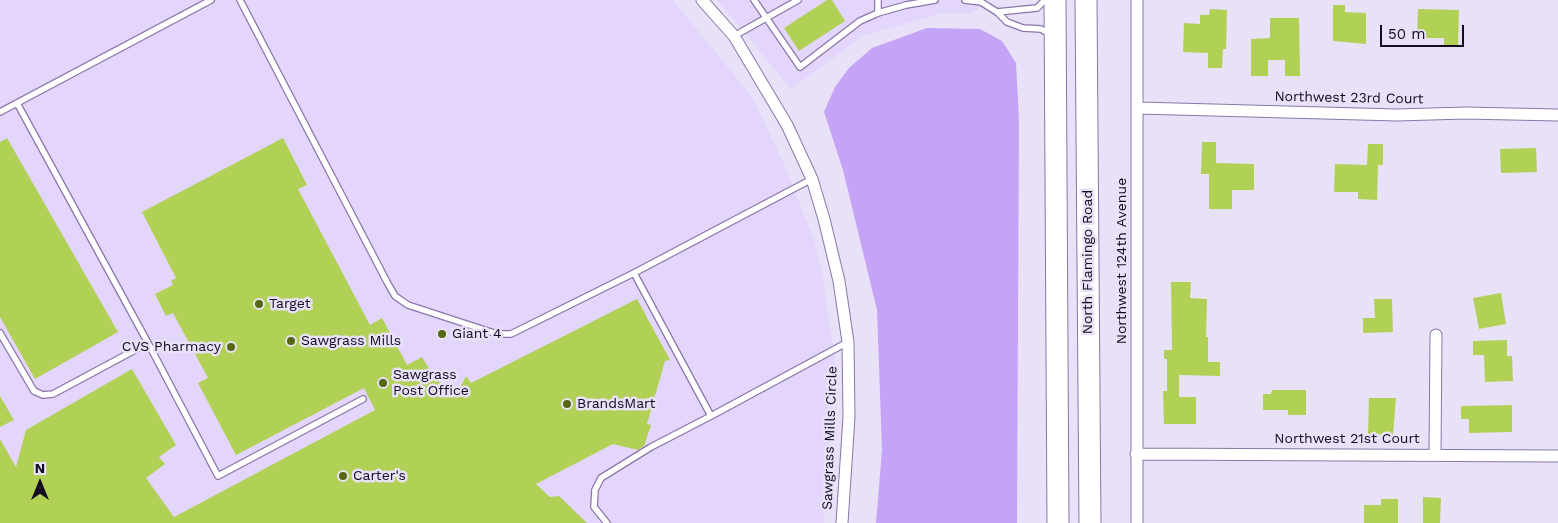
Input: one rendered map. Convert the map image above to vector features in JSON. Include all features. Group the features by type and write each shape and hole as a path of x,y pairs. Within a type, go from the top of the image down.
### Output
{"highway":[{"path":"1055,0 1058,523"},
{"name":"North Flamingo Road","path":"1086,0 1090,523"}],"street":[{"name":"Sawgrass Mills Circle","path":"702,0 734,36 787,125 812,179 839,281 848,342 849,417 842,523"},
{"name":"Northwest 124th Avenue","path":"1136,523 1139,108 1137,0"},
{"name":"Northwest 23rd Court","path":"1139,108 1397,115 1465,113 1558,115"},
{"path":"1435,454 1436,335"},
{"name":"Northwest 21st Court","path":"1136,454 1558,456"}],"lane":[{"path":"0,112 211,0"},
{"path":"240,0 395,296 408,305 498,334 511,334 634,273 812,179"},
{"path":"754,0 800,67 860,21 878,13 906,5 935,0"},
{"path":"734,36 798,0"},
{"path":"878,0 878,13"},
{"path":"966,0 981,1 1007,22 1023,28 1041,29 1055,38"},
{"path":"997,12 1036,8 1045,0"},
{"path":"17,103 218,476 363,399"},
{"path":"634,273 711,416"},
{"path":"0,332 34,391 43,394 53,394 148,343"},
{"path":"607,523 595,511 594,502 595,490 606,473 848,342"}],"shaded area":[{"name":"Sawgrass Mills","path":"0,0 673,0 752,97 785,166 813,237 821,268 835,359 824,523 0,523"},
{"path":"717,0 986,0 972,14 943,13 863,36 791,89"},
{"path":"927,28 980,29 1002,41 1016,63 1019,121 1017,523 876,523 882,450 877,310 843,170 824,112 835,87 849,68 872,48"}],"building":[{"path":"827,0 832,0 845,21 799,51 784,28"},
{"path":"1333,5 1345,5 1345,12 1366,13 1366,44 1333,41"},
{"path":"1210,9 1227,10 1226,49 1223,49 1222,68 1208,68 1208,53 1183,52 1184,23 1200,24 1200,15 1209,15"},
{"path":"1418,9 1459,10 1458,46 1444,45 1444,38 1417,38"},
{"path":"1270,18 1299,18 1300,76 1285,76 1285,60 1268,60 1268,76 1251,76 1251,39 1270,38"},
{"path":"7,138 118,332 35,379 0,317 0,142"},
{"name":"Sawgrass Mills","path":"283,138 307,185 298,189 370,325 382,318 407,365 422,357 431,372 446,370 439,382 448,393 460,388 466,376 471,383 637,299 670,360 665,361 647,424 651,425 644,446 638,450 613,444 536,484 550,497 559,496 587,523 0,523 0,439 16,467 26,430 132,369 176,445 159,457 165,464 146,478 174,517 375,410 364,388 236,455 198,383 208,378 173,313 166,316 155,294 173,285 171,281 176,278 142,212"},
{"path":"1202,142 1216,142 1216,163 1254,164 1254,190 1232,190 1232,209 1209,209 1209,174 1201,174"},
{"path":"1368,144 1383,144 1383,165 1378,165 1377,200 1358,199 1358,192 1334,192 1335,164 1367,165"},
{"path":"1536,148 1537,172 1501,173 1500,149"},
{"path":"1171,282 1191,282 1190,298 1207,299 1206,337 1208,337 1208,362 1220,362 1220,376 1179,375 1179,397 1196,397 1196,424 1164,424 1163,391 1167,391 1167,359 1164,359 1164,350 1172,350"},
{"path":"1501,293 1506,324 1479,329 1473,298"},
{"path":"1374,299 1392,299 1393,332 1363,333 1363,318 1375,318"},
{"path":"1507,340 1507,356 1512,356 1513,381 1485,382 1484,355 1473,355 1473,341"},
{"path":"1272,390 1306,390 1306,415 1288,415 1288,410 1263,410 1263,394 1271,394"},
{"path":"0,396 14,420 0,427"},
{"path":"1369,398 1396,398 1393,435 1368,434"},
{"path":"1512,405 1512,432 1469,433 1469,419 1461,419 1461,406"},
{"path":"1423,497 1441,498 1440,523 1423,523"},
{"path":"1381,499 1398,499 1398,523 1364,523 1364,505 1381,505"}],"place":[{"name":"Target","path":"259,304"},
{"name":"Giant 4","path":"442,334"},
{"name":"Sawgrass Mills","path":"291,341"},
{"name":"CVS Pharmacy","path":"231,347"},
{"name":"Sawgrass Post Office","path":"383,383"},
{"name":"BrandsMart","path":"567,404"},
{"name":"Carter's","path":"343,476"}]}
